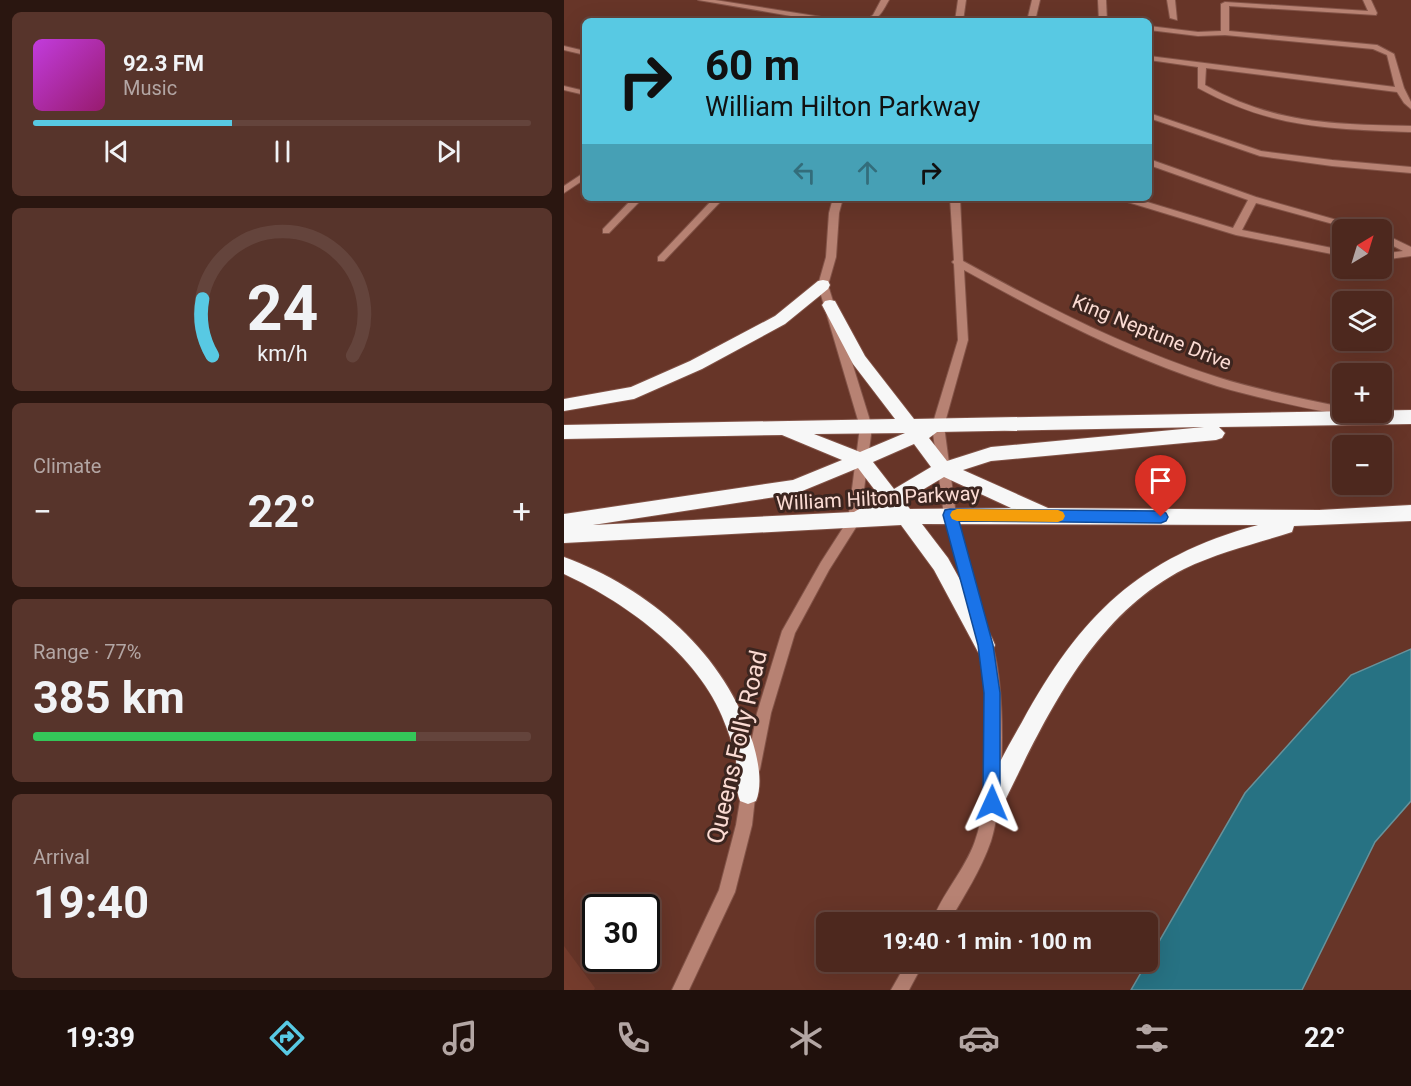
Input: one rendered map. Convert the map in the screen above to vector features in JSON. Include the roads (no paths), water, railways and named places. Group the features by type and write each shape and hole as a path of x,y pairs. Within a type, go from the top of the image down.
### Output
{"highway":[{"path":"564,405 634,393 696,365 780,320 824,285"},
{"path":"830,305 860,360 943,469 1048,516"},
{"path":"1392,418 1411,417"},
{"path":"564,432 866,427 913,431 938,426 1332,419"},
{"path":"854,521 943,469 992,454 1332,422"},
{"path":"782,429 862,460 941,564 986,645"},
{"path":"564,522 795,487 862,460 913,431"},
{"name":"William Hilton Parkway","path":"564,535 950,515 1319,518 1411,513"},
{"path":"992,803 1035,715 1062,670 1101,620 1134,590 1175,563 1217,546 1264,530 1319,518"},
{"path":"564,565 617,590 647,610 706,671 725,699 736,726 746,756 748,793"}],"street":[{"path":"702,0 815,18"},
{"path":"873,18 885,0"},
{"path":"959,18 962,0"},
{"path":"1032,18 1036,0"},
{"path":"1102,0 1103,18"},
{"path":"1172,0 1174,18"},
{"path":"1225,33 1225,4 1373,13 1367,0"},
{"path":"1152,28 1198,34 1225,33 1374,46 1390,54 1401,90 1411,107"},
{"path":"564,48 582,52"},
{"path":"1152,58 1401,90"},
{"path":"1202,65 1201,86 1224,101 1266,116 1325,126 1411,129"},
{"path":"564,88 582,92"},
{"path":"1152,116 1260,153 1332,163 1411,170"},
{"path":"1152,163 1253,199 1332,220"},
{"path":"564,190 582,178"},
{"path":"1236,232 1253,199"},
{"path":"606,231 635,201"},
{"path":"661,259 716,201"},
{"path":"837,201 834,213 831,257 824,285 866,427 854,521"},
{"path":"946,912 970,872 984,839 992,803 992,693 986,645 950,515 938,426 963,340 955,201"},
{"path":"1134,201 1236,232 1332,251"},
{"path":"1392,242 1411,252"},
{"path":"1392,255 1411,252"},
{"name":"King Neptune Drive","path":"957,262 1014,293 1121,345 1201,376 1267,395 1332,409"},
{"name":"Queens Folly Road","path":"680,990 727,892 744,825 764,713 789,631 825,566 854,521"},
{"path":"899,990 910,972"}],"water":[{"path":"1411,649 1411,801 1375,842 1302,990 1131,990 1141,972 1158,972 1158,943 1245,793 1351,675"}]}
